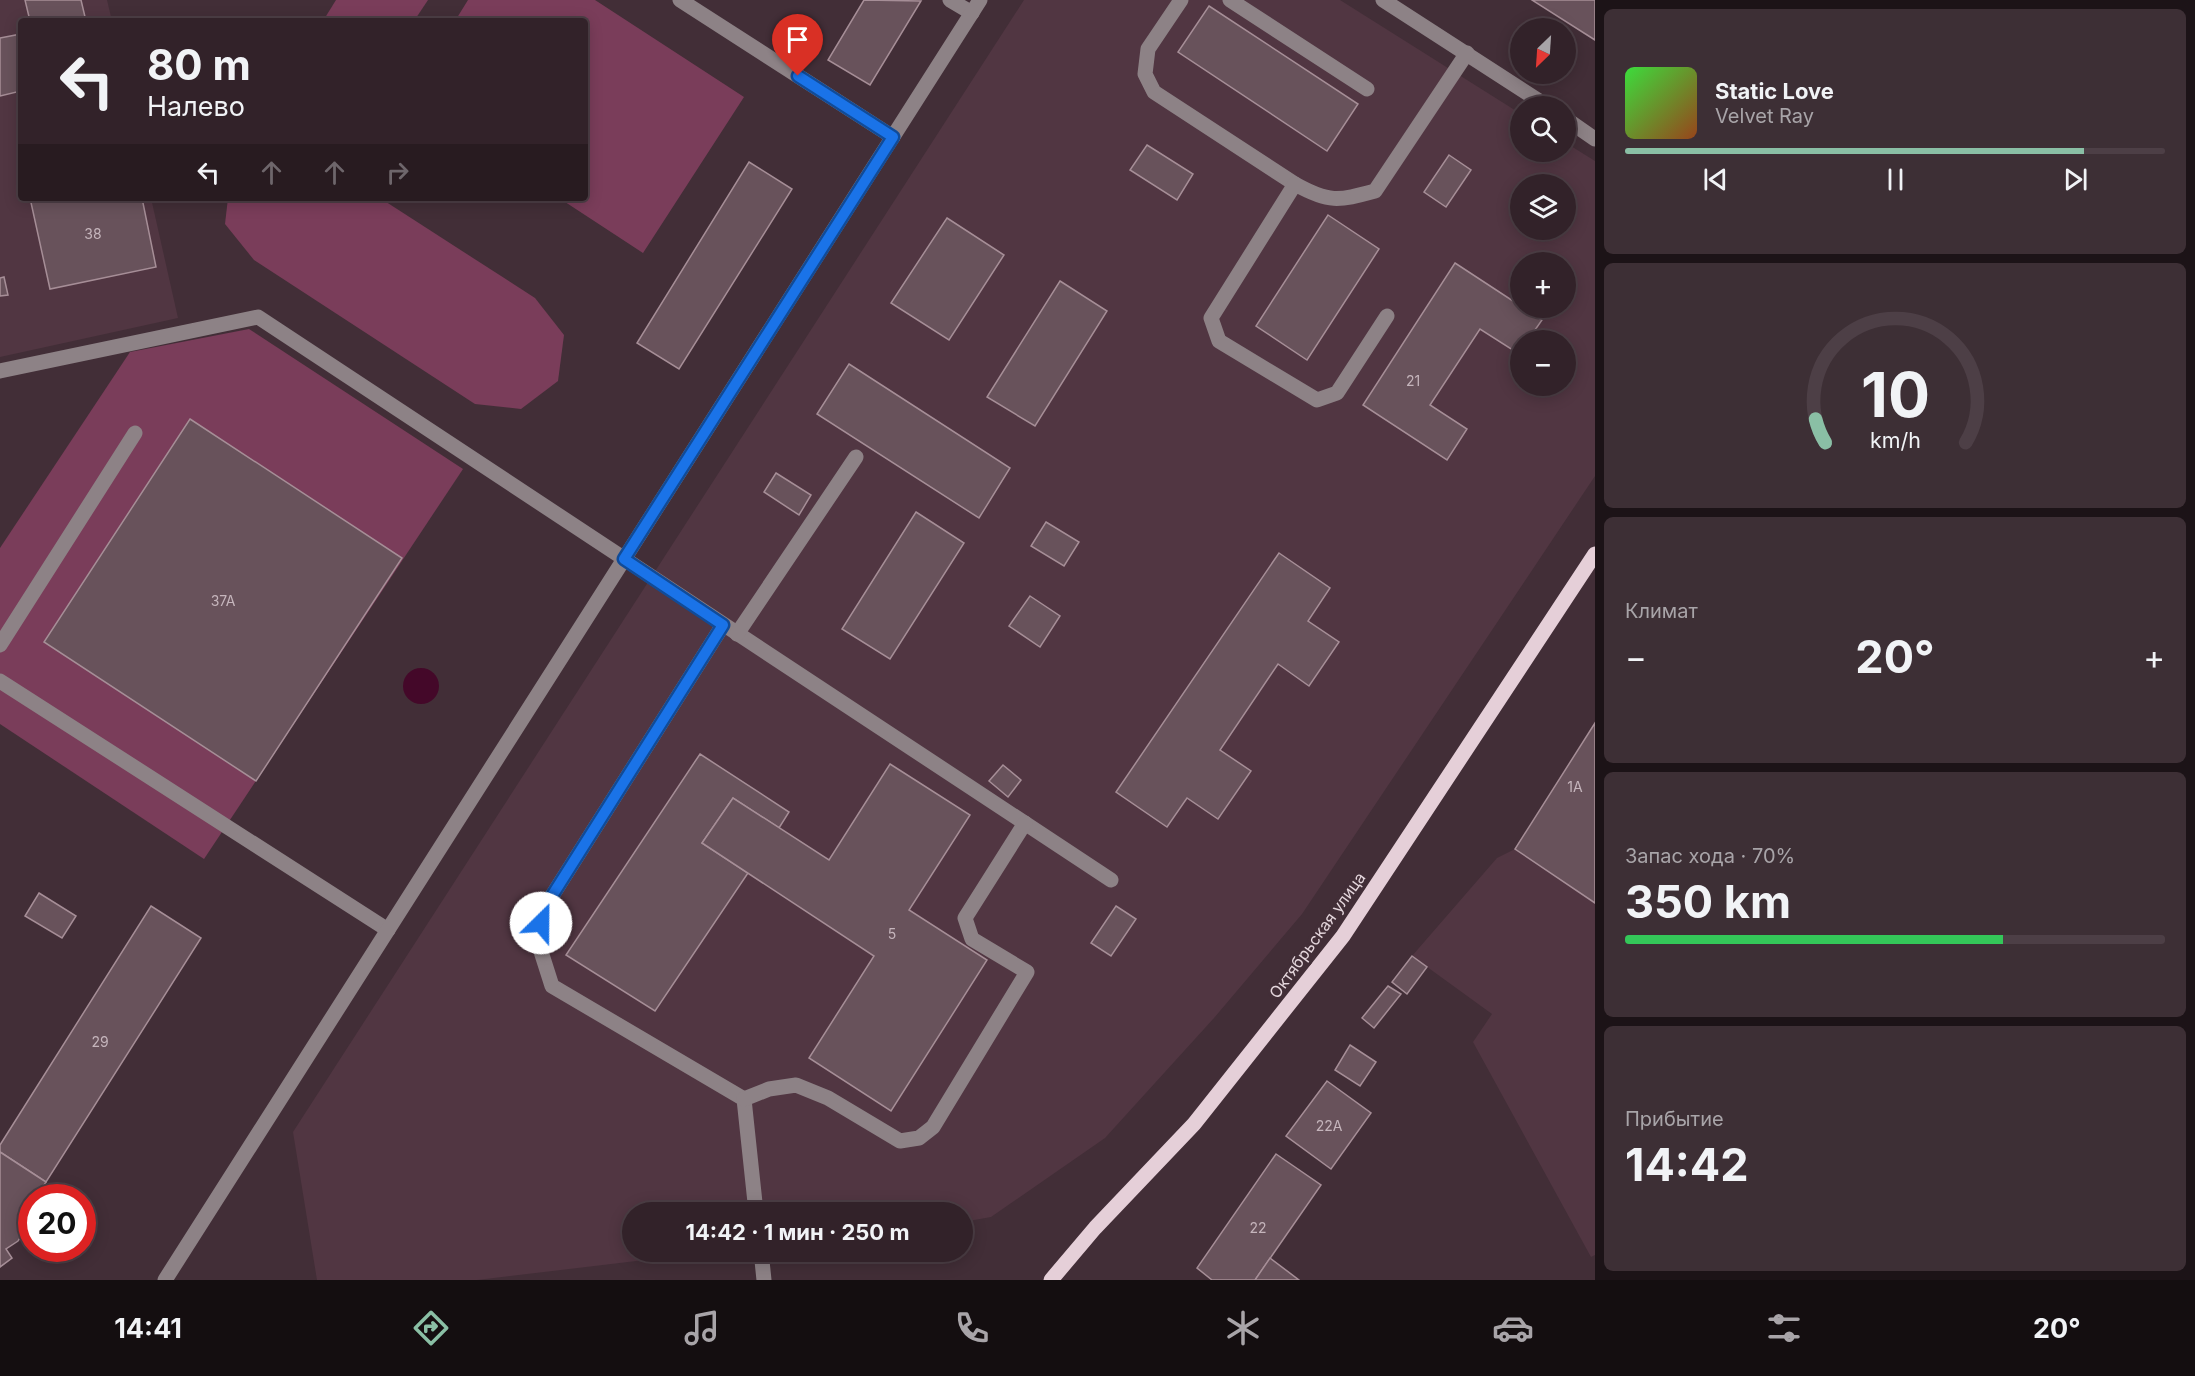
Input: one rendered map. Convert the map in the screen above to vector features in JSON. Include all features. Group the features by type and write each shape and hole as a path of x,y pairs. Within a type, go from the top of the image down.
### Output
{"main road":[{"name":"Октябрьская улица","path":"1051,1280 1095,1228 1194,1124 1343,936 1595,554"}],"lane":[{"path":"680,0 893,137"},
{"path":"165,1280 976,6 950,0"},
{"path":"1180,0 1148,50 1145,74 1154,92 1295,184 1319,197 1344,199 1375,191 1467,53"},
{"path":"1230,0 1367,89"},
{"path":"1383,0 1532,96"},
{"path":"1576,126 1595,139"},
{"path":"1295,184 1211,318 1219,341 1317,400 1337,393 1387,316"},
{"path":"0,371 258,317 1111,880"},
{"path":"0,645 135,433"},
{"path":"737,634 856,457"},
{"path":"723,625 545,907 537,939 552,986 744,1100"},
{"path":"0,681 388,930"},
{"path":"744,1100 769,1089 796,1085 828,1098 900,1141 919,1138 933,1127 1027,972 972,939 964,918 1024,823"},
{"path":"744,1100 755,1202"},
{"path":"762,1262 764,1280"}],"shaded area":[{"path":"0,0 107,0 111,18 18,18 18,201 152,201 178,318 0,357"},
{"path":"336,0 428,0 416,18 325,18"},
{"path":"468,0 595,0 744,97 643,253 564,201 588,201 588,18 457,18"},
{"path":"1024,0 1340,0 1510,107 1510,162 1576,162 1576,149 1595,161 1595,476 1302,914 1214,1018 1105,1138 991,1217 973,1220 973,1202 622,1202 622,1262 628,1262 477,1280 317,1280 293,1132"},
{"path":"228,201 385,201 535,298 564,335 558,381 521,409 475,404 254,260 225,224"},
{"path":"249,329 463,469 204,859 0,724 0,548 130,352"},
{"path":"421,668 433,674 439,686 433,698 421,704 409,698 403,686 409,674"},
{"path":"1595,723 1595,1255 1591,1257 1473,1042 1492,1014 1412,956 1497,858 1515,849"}],"building":[{"path":"25,0 81,0 85,18 29,18"},
{"path":"864,0 921,1 870,85 828,60"},
{"path":"1532,0 1595,0 1595,40 1576,28 1576,18 1560,18"},
{"path":"1209,6 1358,104 1327,151 1178,52"},
{"path":"18,35 18,92 0,96 0,38"},
{"path":"1147,145 1193,174 1177,200 1130,170"},
{"path":"1449,155 1471,170 1446,207 1424,192"},
{"path":"749,162 792,189 679,369 637,343"},
{"path":"31,201 143,201 156,267 50,289"},
{"path":"1328,215 1379,249 1307,360 1256,326"},
{"path":"947,218 1004,255 949,340 891,303"},
{"path":"1455,263 1510,299 1510,318 1539,318 1542,320 1535,330 1510,330 1510,348 1480,329 1430,405 1467,429 1447,460 1363,405"},
{"path":"4,277 8,295 0,296 0,278"},
{"path":"1060,281 1107,311 1035,426 987,397"},
{"path":"849,364 1010,468 979,518 817,414"},
{"path":"190,419 402,558 256,781 44,642"},
{"path":"776,473 811,495 799,515 764,492"},
{"path":"916,512 964,543 890,659 842,629"},
{"path":"1046,522 1079,542 1064,566 1031,546"},
{"path":"1279,553 1330,588 1308,621 1339,642 1309,686 1278,664 1220,750 1251,771 1218,819 1187,798 1167,827 1116,792"},
{"path":"1030,596 1060,616 1040,647 1009,626"},
{"path":"1595,723 1595,903 1515,849"},
{"path":"700,754 789,812 779,828 733,798 702,843 748,873 655,1011 566,955"},
{"path":"890,764 970,815 909,910 987,960 891,1111 809,1058 874,956 702,843 733,798 829,860"},
{"path":"1003,765 1021,780 1008,797 989,781"},
{"path":"39,893 76,916 62,938 25,916"},
{"path":"151,906 201,938 46,1182 0,1152 0,1145"},
{"path":"1116,906 1136,919 1111,956 1091,943"},
{"path":"1412,956 1427,967 1407,994 1392,982"},
{"path":"1388,986 1401,994 1374,1028 1362,1018"},
{"path":"1350,1045 1376,1062 1360,1086 1335,1070"},
{"path":"1327,1081 1371,1113 1331,1169 1286,1136"},
{"path":"0,1152 46,1182 45,1184 18,1184 18,1241 6,1249 12,1258 0,1267"},
{"path":"1276,1154 1321,1185 1255,1280 1212,1280 1197,1268"},
{"path":"1270,1258 1299,1280 1255,1280"}],"route":[{"path":"541,923 545,907 723,625 624,559 893,137 798,76"}]}
